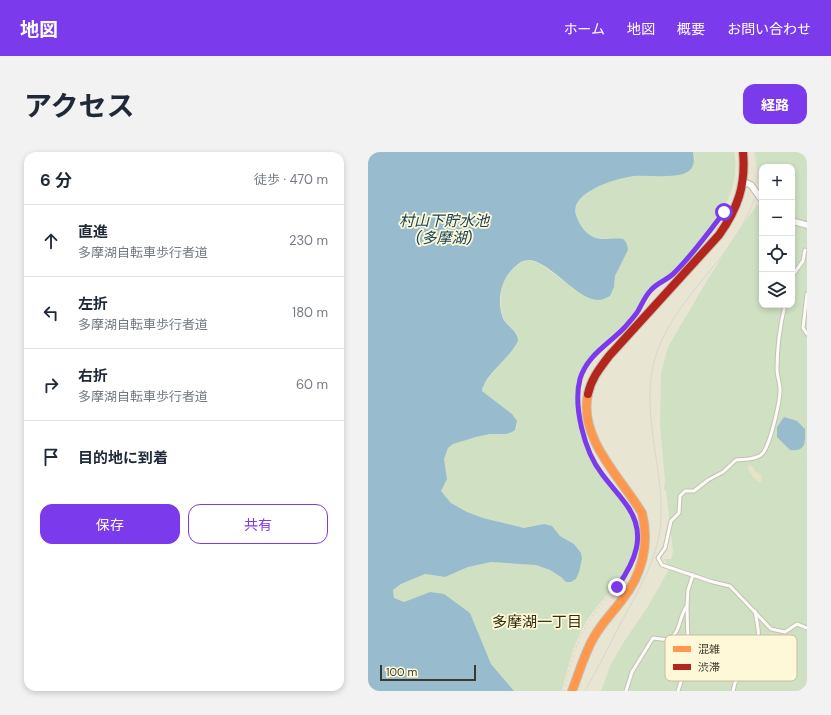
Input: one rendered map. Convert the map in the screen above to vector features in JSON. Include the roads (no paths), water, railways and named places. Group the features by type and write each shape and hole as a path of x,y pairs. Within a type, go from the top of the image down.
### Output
{"street":[{"path":"572,691 586,652 598,629 627,594 637,575 642,560 646,539 645,522 640,510 602,452 589,427 586,412 588,390 594,376 609,356 723,229 739,200 744,182 743,152"},
{"path":"744,182 751,185 759,196"},
{"path":"795,222 807,225"}],"lane":[{"path":"795,272 803,261 805,250"},
{"path":"807,294 803,328 807,334"},
{"path":"784,308 779,330 777,364 780,390 775,422 762,455 751,459 736,460 723,472 708,480 694,491 685,491 680,496 679,513 671,521 665,548 658,558 662,565 676,571 730,586 772,629 776,631 785,632 797,624 807,628"},
{"path":"688,635 688,590 693,575"},
{"path":"675,635 680,626 682,613 687,606"},
{"path":"755,612 759,635"},
{"path":"626,691 632,672 653,638 665,640"},
{"path":"678,691 681,681"},
{"path":"733,691 736,681"}],"water":[{"name":"村山下貯水池 (多摩湖)","path":"368,152 693,152 693,166 683,174 671,176 626,177 606,183 587,193 580,199 576,207 576,215 580,225 586,232 599,239 623,239 627,244 628,250 615,276 614,287 610,296 600,300 590,298 573,288 538,262 526,260 521,262 511,271 504,282 500,296 500,303 502,316 516,334 518,341 509,354 487,379 482,391 512,414 517,421 515,430 506,434 490,434 453,444 448,448 444,459 447,479 441,491 451,503 467,512 483,518 524,528 544,524 552,526 560,536 574,544 581,553 582,559 576,579 571,582 566,582 550,570 536,565 491,562 468,567 445,577 425,574 401,584 393,590 394,598 404,602 430,592 444,594 470,613 491,664 514,691 368,691"},
{"path":"784,417 797,421 805,429 804,445 800,449 790,450 777,437 777,427"}],"tram line":[{"path":"755,152 758,174 757,183"},
{"path":"585,691 642,584 653,558 660,531 661,497 653,438 650,398 651,378 655,358 664,336 676,316 732,241 754,200"}],"district":[{"name":"多摩湖一丁目","path":"537,622"}]}
